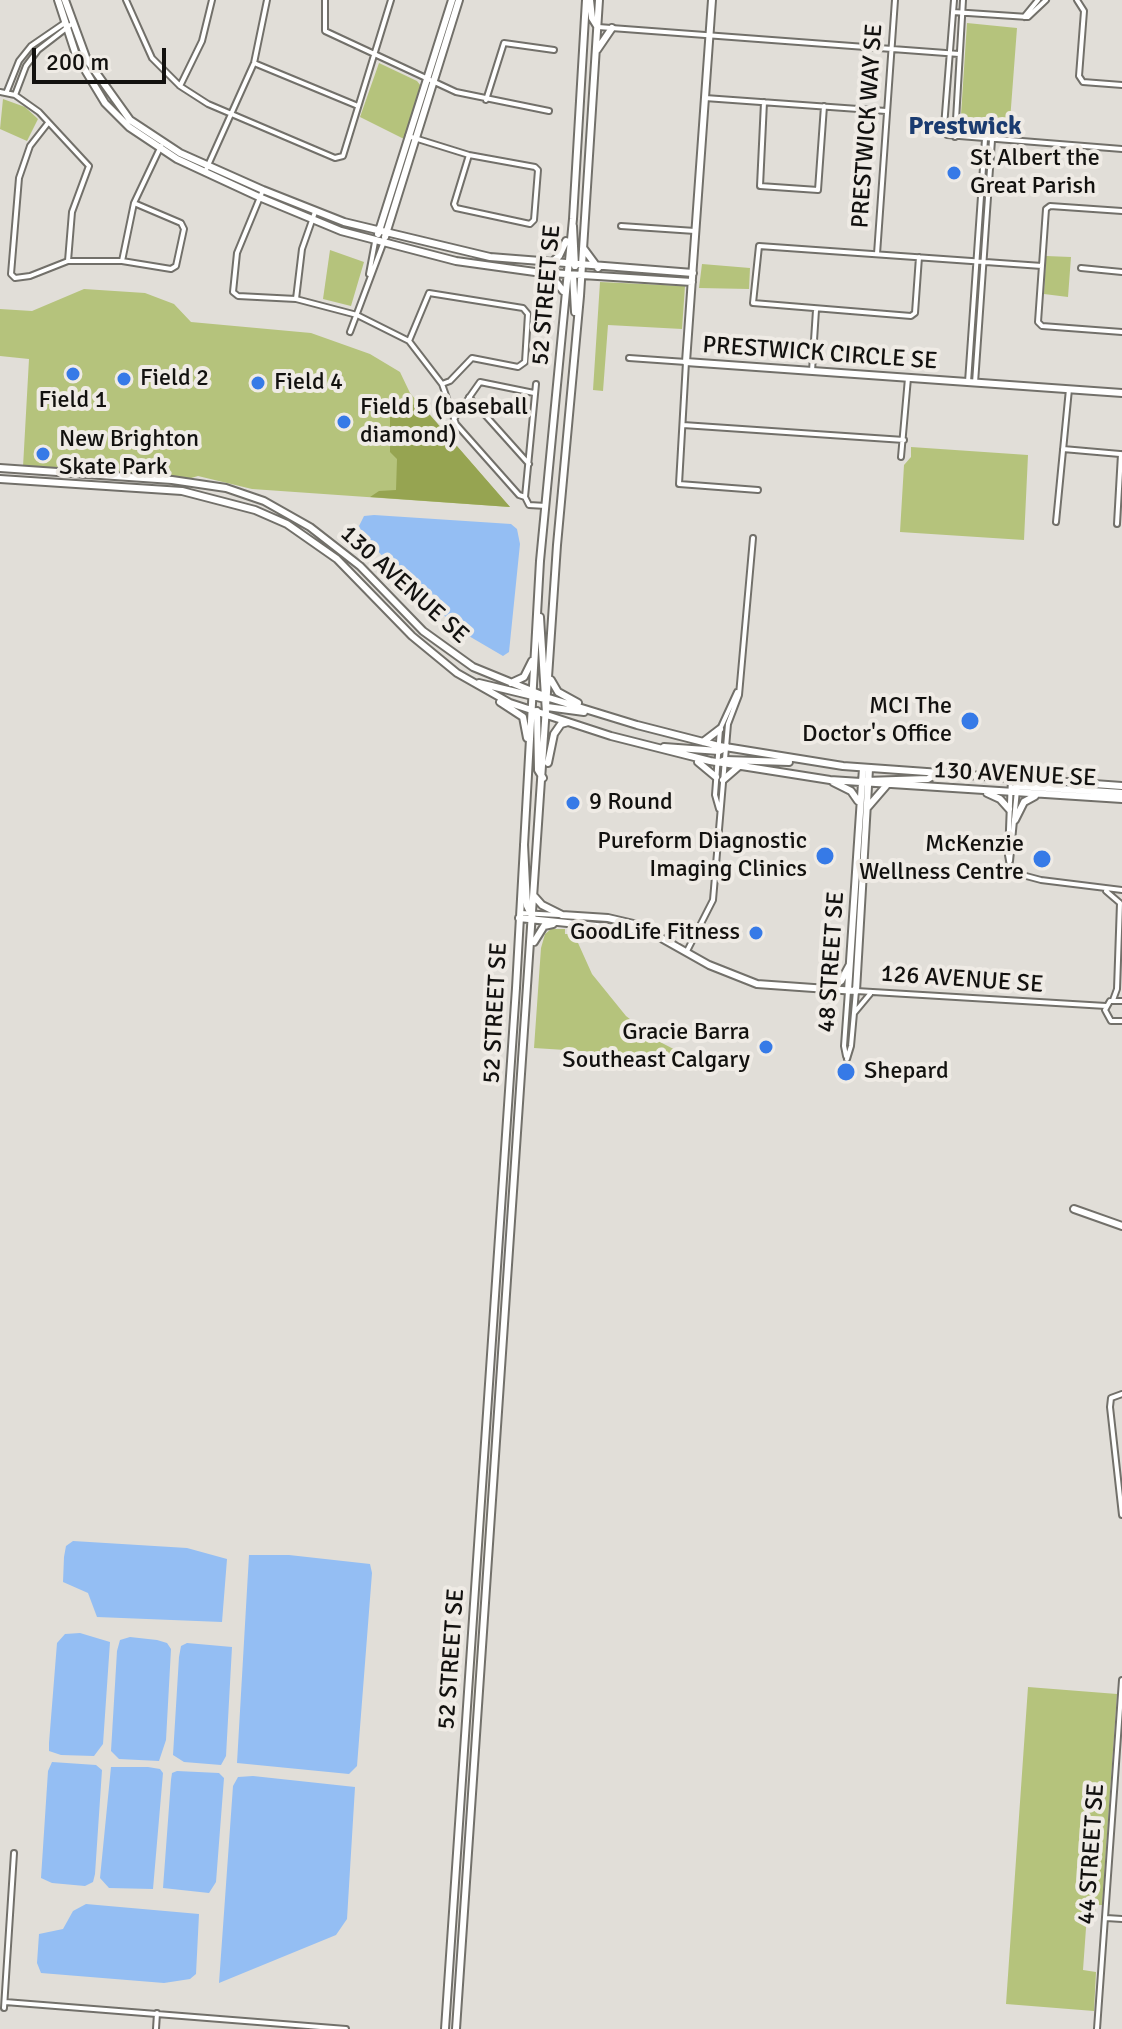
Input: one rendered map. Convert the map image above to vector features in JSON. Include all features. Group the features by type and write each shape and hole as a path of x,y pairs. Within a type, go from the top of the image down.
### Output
{"main road":[{"path":"58,0 76,55 105,103 161,147 207,169 379,243 456,261 535,272 692,282"},
{"path":"65,0 87,60 112,100 161,147"},
{"path":"430,82 452,0"},
{"path":"379,243 459,0"},
{"path":"588,0 592,18 598,27"},
{"name":"52 STREET SE","path":"445,2029 529,756 540,703 551,679 560,507 580,296 573,275 569,233 573,219 583,25 588,0"},
{"name":"52 STREET SE","path":"574,265 583,247 599,0"},
{"name":"PRESTWICK CIRCLE SE","path":"712,0 686,362 1122,393"},
{"path":"583,25 598,27"},
{"path":"596,53 612,28"},
{"path":"313,216 490,257 598,268 693,273"},
{"path":"573,219 577,323"},
{"path":"551,263 562,250 569,233"},
{"path":"583,247 598,268"},
{"path":"535,272 552,279 563,291"},
{"name":"52 STREET SE","path":"456,2029 544,769 534,654 563,291 573,275"},
{"path":"580,296 594,277"},
{"name":"130 AVENUE SE","path":"0,468 208,485 264,501 310,527 360,566 423,631 473,667 504,682 568,722 656,748 738,767 886,786 983,791 1015,786 1122,786"},
{"name":"130 AVENUE SE","path":"0,479 182,491 224,499 271,516 313,540 337,559 442,662 499,698 595,712 722,748 798,761 936,774 1015,786 1041,794 1122,799"},
{"path":"129,488 154,485 198,490 208,485 224,499"},
{"path":"538,605 538,770 543,778"},
{"path":"504,682 522,679 534,654"},
{"path":"442,662 456,676 523,717 529,756"},
{"path":"551,679 562,695 595,712"},
{"path":"471,681 540,703"},
{"path":"544,769 554,734 561,724 568,722"},
{"path":"703,742 720,729"},
{"path":"656,748 722,748"},
{"path":"692,758 720,778 738,767"},
{"path":"723,762 798,761"},
{"name":"48 STREET SE","path":"852,991 866,769"},
{"path":"865,783 928,779 936,774"},
{"path":"830,780 851,791 858,801"},
{"name":"48 STREET SE","path":"852,991 850,962 858,801 865,783"},
{"path":"865,811 877,792 886,786"},
{"path":"1015,786 1122,793"},
{"path":"983,791 1000,799 1009,809"},
{"path":"1015,820 1024,802 1041,794"},
{"path":"523,841 527,851 532,915"},
{"path":"534,896 561,918"},
{"name":"126 AVENUE SE","path":"519,915 625,921 731,976 757,984 852,991"},
{"path":"531,949 544,926 561,918"},
{"path":"830,990 841,981 850,962"},
{"path":"1074,1209 1122,1226"}],"street":[{"path":"126,0 152,58 180,86 231,114 335,158 343,156 391,0"},
{"path":"180,86 202,41 212,0"},
{"path":"207,169 254,63 267,0"},
{"path":"325,0 325,31 430,82 486,100 549,111"},
{"name":"PRESTWICK WAY SE","path":"877,254 895,0"},
{"path":"954,0 944,127 947,135 1122,149"},
{"path":"955,137 963,0"},
{"path":"1024,17 1038,0"},
{"path":"953,12 1030,17 1046,0"},
{"path":"1077,0 1084,11 1079,76 1083,82 1122,85"},
{"path":"200,15 208,18"},
{"path":"7,92 19,61 31,46 64,22 73,23"},
{"path":"15,95 20,78 38,50 73,23"},
{"path":"598,27 959,54"},
{"path":"486,100 504,43 554,50"},
{"path":"254,63 358,106"},
{"path":"0,92 15,95 48,123 89,166 72,212 68,261"},
{"path":"705,98 886,111"},
{"path":"764,102 760,186 818,190 824,106"},
{"path":"48,123 30,146 19,178 11,274 15,278 30,276 68,261 122,261 171,269 176,266 184,229 181,223 134,203"},
{"path":"412,137 469,155 535,167 538,170 534,220 530,224 456,208 454,204 469,155"},
{"path":"972,382 985,139"},
{"path":"972,382 992,140"},
{"path":"122,261 134,203 161,147"},
{"path":"261,193 237,253 233,292 238,296 296,299 357,315 409,341 428,361 442,384 454,419 519,495 525,497"},
{"path":"1122,211 1050,206 1046,209 1038,322 1042,326 1122,332"},
{"path":"296,299 302,249 313,216"},
{"path":"621,226 695,231"},
{"path":"350,332 379,243"},
{"path":"919,257 915,313 911,316 753,303 759,246 877,254 977,261 1042,266"},
{"path":"1081,268 1122,272"},
{"path":"409,341 429,293 523,308 528,314 525,362 518,367 472,358 450,381 442,384"},
{"path":"812,371 816,310"},
{"path":"629,358 686,362 679,484 758,490"},
{"path":"901,457 908,378"},
{"path":"454,419 480,382 536,393"},
{"path":"536,384 525,497 529,505 546,506"},
{"path":"1056,522 1069,389"},
{"path":"469,396 529,464"},
{"path":"683,425 904,440"},
{"path":"1063,449 1122,454 1117,524"},
{"path":"722,748 737,704 753,538"},
{"path":"687,951 712,906 719,809 715,795 723,762 720,729 738,690"},
{"path":"1015,786 1009,809 1011,872 1122,892 1117,989 1113,1000 1105,1008"},
{"path":"1009,863 1015,820 1015,786"},
{"path":"1100,888 1121,905"},
{"path":"1119,932 1122,923"},
{"path":"1113,1000 1122,1001 1117,989"},
{"name":"126 AVENUE SE","path":"852,991 1105,1008 1111,1021 1122,1021"},
{"name":"48 STREET SE","path":"852,991 854,1014 847,1059 844,1046 852,991"},
{"path":"854,1014 872,993"},
{"path":"1122,1394 1111,1398 1122,1515"},
{"name":"44 STREET SE","path":"1097,2029 1119,1770 1122,1680"},
{"path":"14,1853 4,2005 157,2013 346,2029"},
{"path":"1106,1918 1122,1919"},
{"path":"156,2029 157,2013"}],"green space":[{"path":"967,23 1017,28 1009,134 960,130"},
{"path":"379,63 417,81 421,86 404,139 360,117"},
{"path":"3,99 25,107 38,119 27,141 0,129"},
{"path":"330,250 364,262 351,306 323,299"},
{"path":"1046,256 1071,257 1068,297 1044,294"},
{"path":"702,264 750,268 749,289 699,288"},
{"path":"600,282 685,286 682,329 608,325 603,391 593,390"},
{"path":"84,289 145,293 174,304 191,322 311,333 370,354 400,372 410,393 510,507 252,489 198,476 188,479 23,467 29,359 0,356 0,309 32,311"},
{"path":"419,402 510,507 370,497 379,491 396,490 397,459 390,452 390,416"},
{"path":"911,447 1028,455 1024,540 900,532 904,465 911,457"},
{"path":"551,929 565,929 565,934 574,934 592,974 626,1016 660,1042 691,1058 534,1048 541,948 545,934"},
{"path":"1028,1687 1117,1694 1102,1905 1096,1905 1095,1912 1087,1914 1083,1970 1096,1972 1094,2011 1006,2004"}],"water":[{"path":"364,516 511,524 517,529 520,544 509,652 503,656 462,632 401,575 365,538 359,526"},
{"path":"73,1541 187,1548 227,1559 222,1622 97,1617 88,1593 63,1582 66,1546"},
{"path":"249,1555 289,1555 370,1564 372,1573 357,1766 349,1774 237,1763"},
{"path":"80,1633 110,1642 103,1744 94,1756 61,1755 49,1751 57,1643 65,1634"},
{"path":"130,1637 157,1640 167,1643 171,1649 166,1740 159,1761 119,1759 111,1751 117,1651 120,1640"},
{"path":"187,1643 232,1647 226,1756 221,1765 184,1762 173,1755 179,1657 181,1646"},
{"path":"52,1762 96,1765 102,1770 95,1874 93,1882 85,1886 52,1883 41,1878 48,1771"},
{"path":"111,1767 148,1767 160,1769 163,1773 153,1889 109,1888 100,1878"},
{"path":"172,1773 219,1773 224,1778 216,1882 209,1893 163,1888 171,1780"},
{"path":"238,1777 355,1787 347,1919 336,1935 219,1983 233,1786"},
{"path":"86,1904 199,1914 196,1974 190,1979 164,1983 41,1973 37,1963 39,1934 63,1929 73,1911"}],"place":[{"name":"St Albert the Great Parish","path":"954,173"},
{"name":"Field 1","path":"73,374"},
{"name":"Field 2","path":"124,379"},
{"name":"Field 4","path":"258,383"},
{"name":"Field 5 (baseball diamond)","path":"344,422"},
{"name":"New Brighton Skate Park","path":"43,454"},
{"name":"MCI The Doctor's Office","path":"970,721"},
{"name":"9 Round","path":"573,803"},
{"name":"Pureform Diagnostic Imaging Clinics","path":"825,856"},
{"name":"McKenzie Wellness Centre","path":"1042,859"},
{"name":"GoodLife Fitness","path":"756,933"},
{"name":"Gracie Barra Southeast Calgary","path":"766,1047"},
{"name":"Shepard","path":"846,1072"}],"district":[{"name":"Prestwick","path":"965,127"}]}
